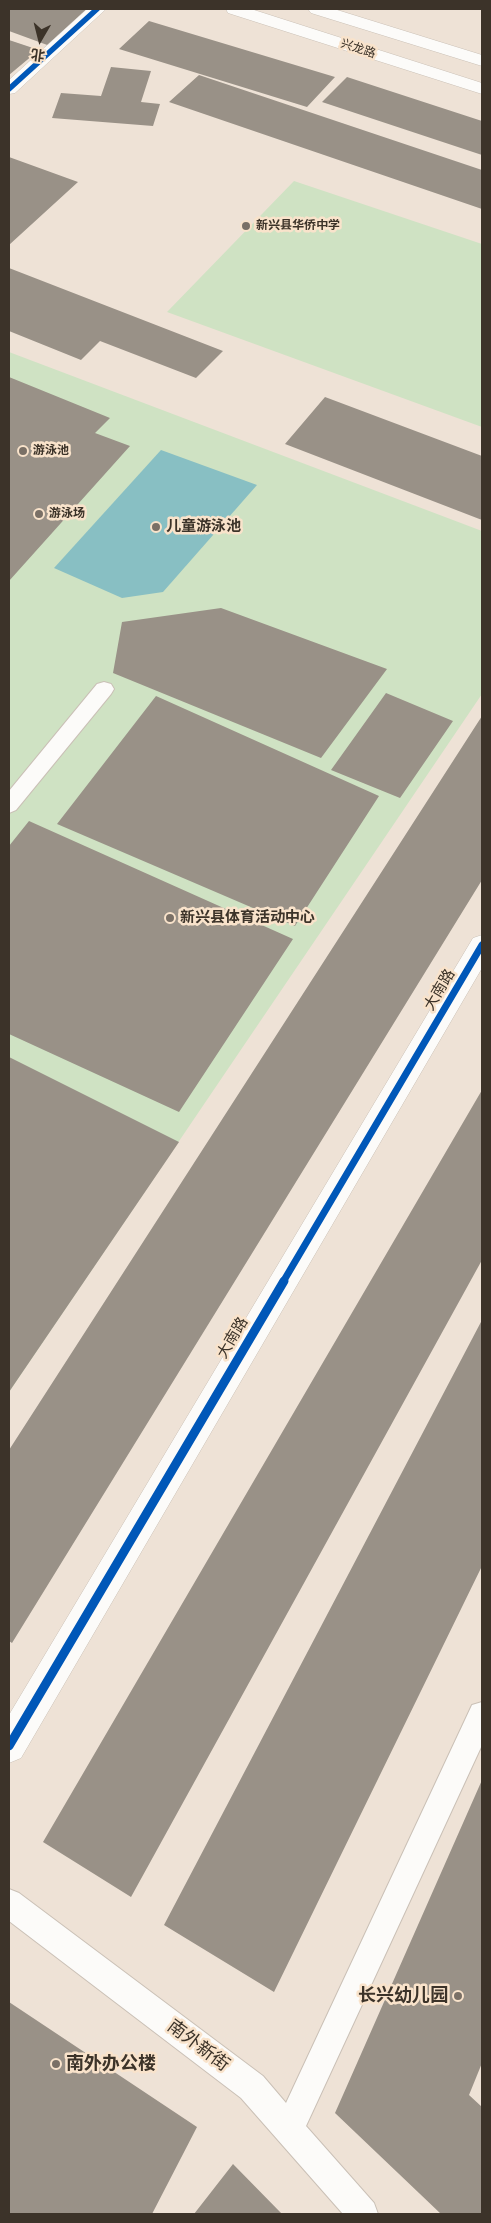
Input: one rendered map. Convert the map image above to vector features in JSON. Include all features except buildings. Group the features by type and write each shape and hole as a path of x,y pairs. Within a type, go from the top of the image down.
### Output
{"street":[{"path":"9,89 97,9"},
{"name":"兴龙路","path":"234,9 482,89"},
{"name":"兴龙路","path":"317,9 482,61"},
{"name":"大南路","path":"9,1746 482,945"}],"lane":[{"path":"9,805 104,689"},
{"path":"288,2129 482,1715"},
{"name":"南外新街","path":"9,1903 252,2087 363,2214"}],"green space":[{"path":"294,181 482,244 482,427 167,312"},
{"name":"新兴县体育活动中心","path":"9,352 482,531 482,694 9,1392"}],"water":[{"name":"儿童游泳池","path":"161,450 257,485 163,592 122,598 54,568"}],"cycle path":[{"path":"9,89 97,9"},
{"path":"9,1746 482,945"}],"place":[{"name":"新兴县华侨中学","path":"246,226"},
{"name":"游泳池","path":"23,451"},
{"name":"游泳场","path":"39,514"},
{"name":"儿童游泳池","path":"156,527"},
{"name":"新兴县体育活动中心","path":"170,918"},
{"name":"长兴幼儿园","path":"458,1996"},
{"name":"南外办公楼","path":"56,2064"}]}
